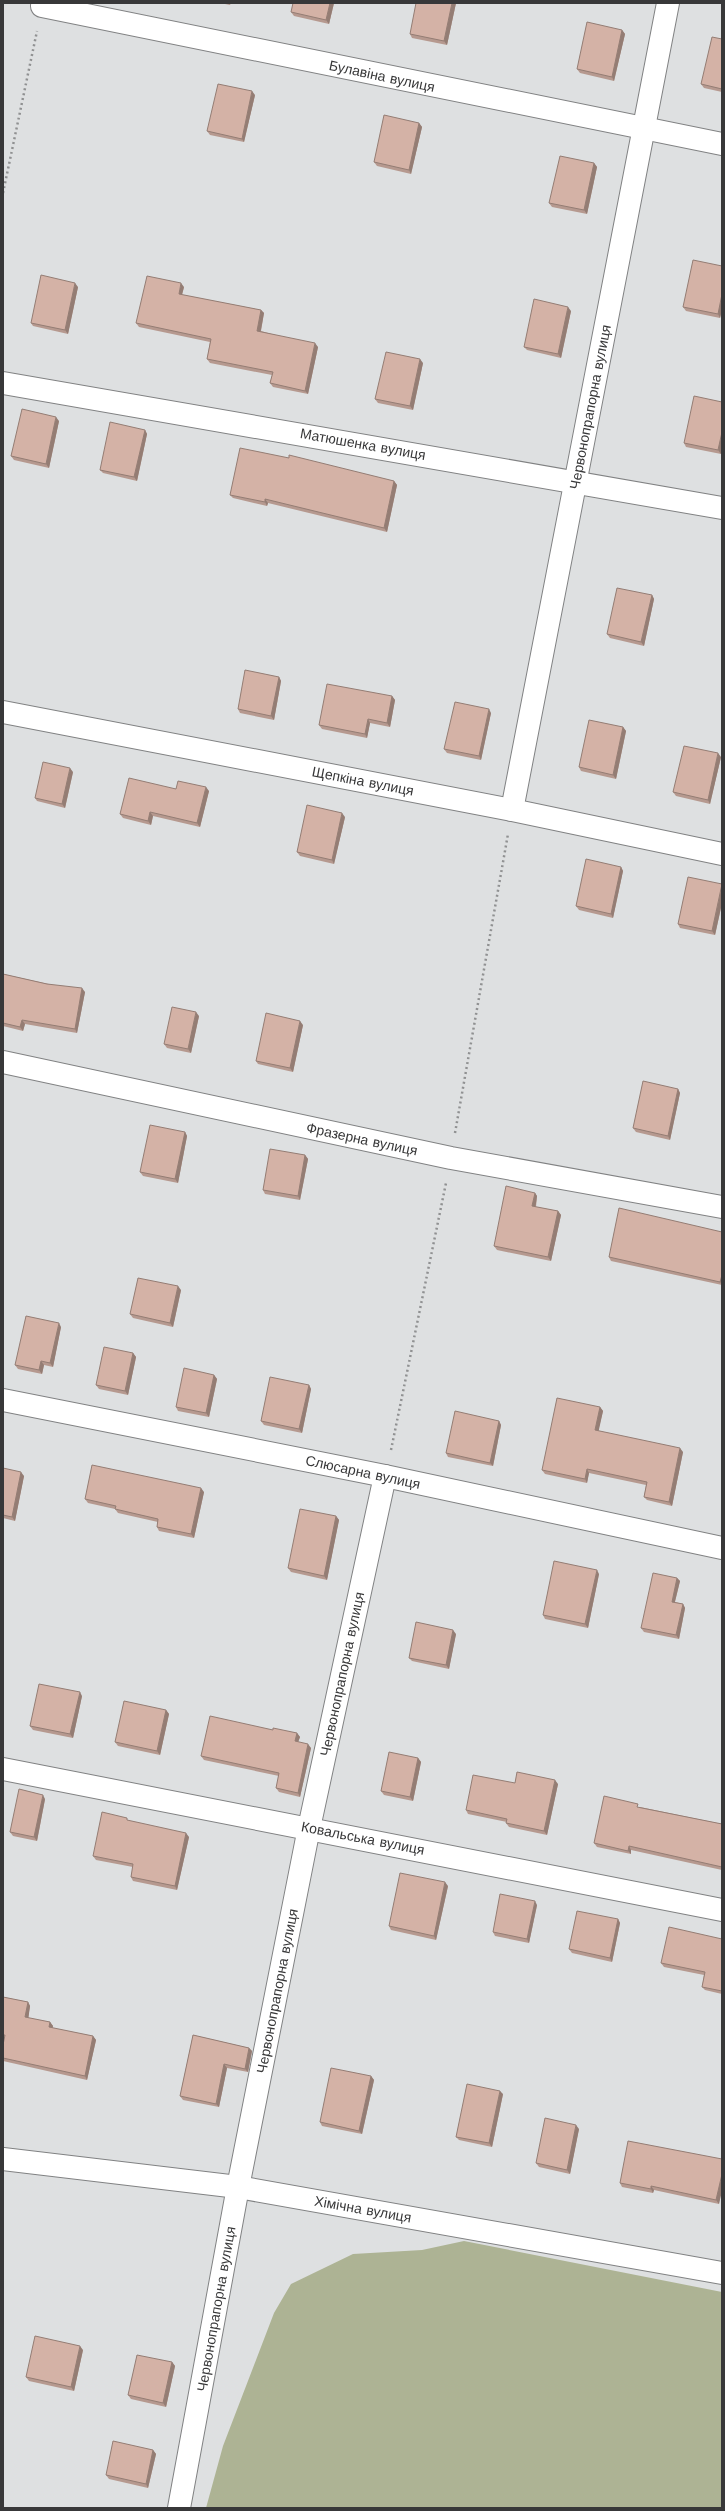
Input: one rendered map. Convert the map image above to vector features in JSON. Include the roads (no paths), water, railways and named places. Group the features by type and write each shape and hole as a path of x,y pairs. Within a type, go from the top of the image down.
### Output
{"street":[{"name":"Червонопрапорна вулиця","path":"512,810 668,3"},
{"name":"Булавіна вулиця","path":"42,6 644,130 722,144"},
{"name":"Матюшенка вулиця","path":"3,383 575,481 722,508"},
{"name":"Щепкіна вулиця","path":"3,712 512,810 722,854"},
{"name":"Фразерна вулиця","path":"3,1062 451,1158 722,1207"},
{"name":"Слюсарна вулиця","path":"3,1400 385,1476 722,1548"},
{"name":"Червонопрапорна вулиця","path":"179,2508 238,2187 309,1828 385,1476"},
{"name":"Ковальська вулиця","path":"3,1769 722,1910"},
{"name":"Хімічна вулиця","path":"3,2158 238,2187 722,2274"}]}
